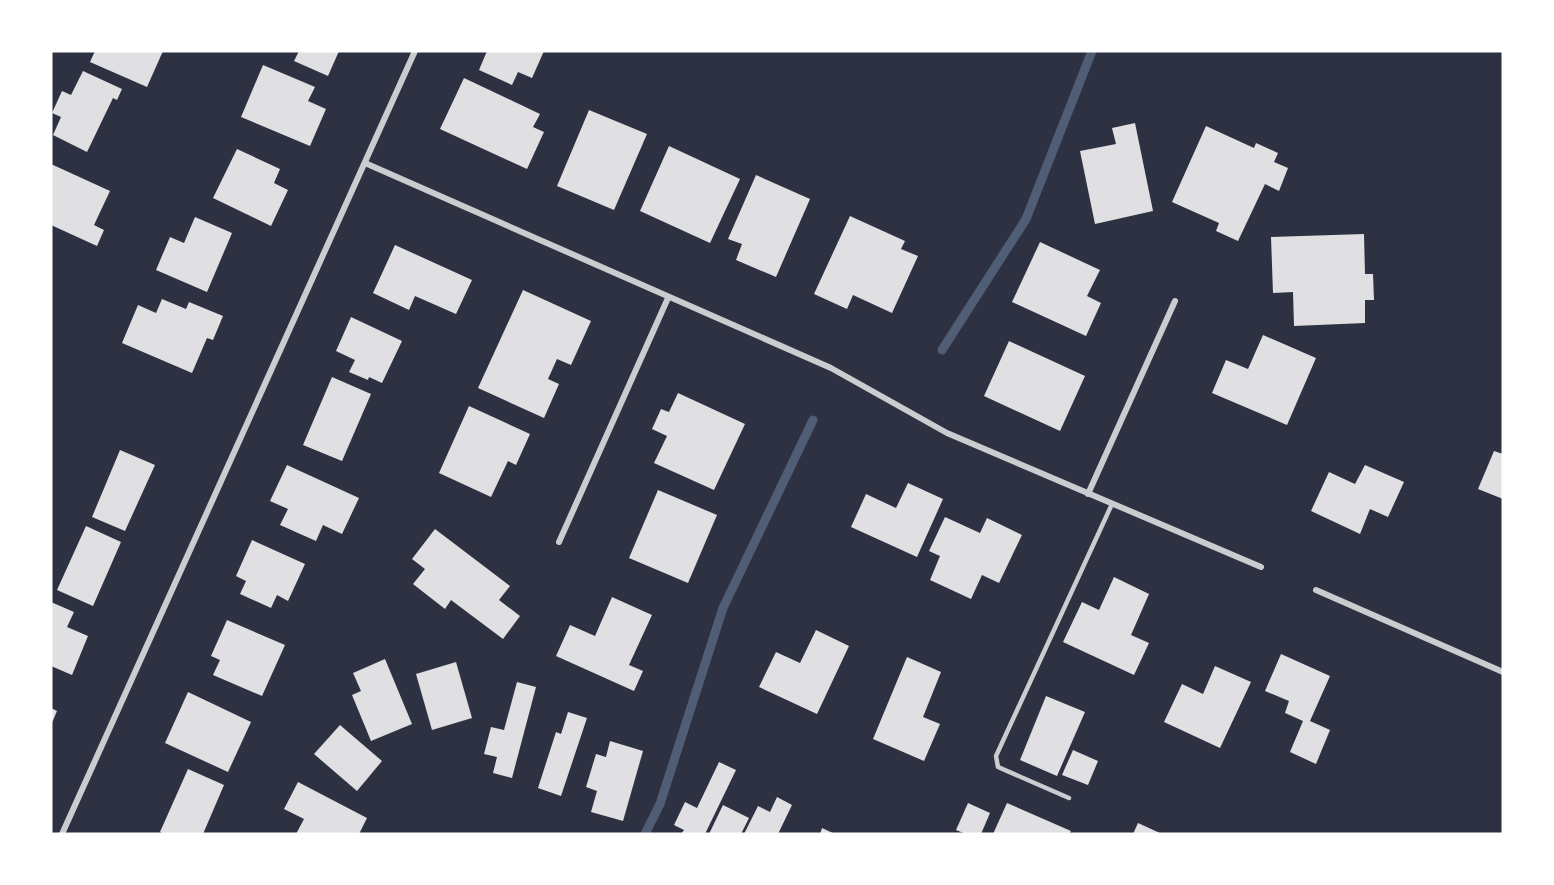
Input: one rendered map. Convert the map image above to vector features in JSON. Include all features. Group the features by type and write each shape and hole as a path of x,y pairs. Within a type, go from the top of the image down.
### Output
{"street":[{"path":"62,834 415,51"},
{"path":"364,163 831,368 947,433 1261,567"},
{"path":"559,542 668,298"},
{"path":"1088,494 1175,301"},
{"path":"1316,590 1503,672"}],"lane":[{"path":"1069,798 998,767 996,756 1112,504"}],"building":[{"path":"95,51 163,51 147,87 90,62"},
{"path":"299,51 339,51 328,76 294,61"},
{"path":"487,51 544,51 532,78 518,72 512,85 479,70"},
{"path":"263,65 315,87 308,101 326,109 310,146 241,117"},
{"path":"83,71 122,89 117,100 113,98 87,152 53,135 61,117 52,113 62,91 71,95"},
{"path":"464,78 540,114 533,127 544,132 527,169 440,129"},
{"path":"589,110 647,134 614,210 557,186"},
{"path":"1135,123 1153,211 1095,224 1080,151 1116,144 1112,128"},
{"path":"1206,126 1254,148 1256,143 1278,153 1274,162 1288,168 1279,191 1265,184 1238,241 1216,231 1219,223 1172,202"},
{"path":"669,146 740,179 710,243 640,211"},
{"path":"237,149 280,169 274,183 288,190 271,226 213,198"},
{"path":"51,164 110,191 94,225 104,230 97,246 51,225"},
{"path":"756,175 810,199 776,277 736,260 742,244 728,239"},
{"path":"850,216 905,241 901,249 918,256 892,313 853,295 847,309 814,294"},
{"path":"195,217 232,233 207,292 156,270 170,237 184,243"},
{"path":"1364,234 1365,274 1373,274 1374,300 1365,300 1365,323 1294,326 1293,292 1273,293 1271,237"},
{"path":"1040,242 1100,270 1087,296 1101,303 1086,336 1012,302"},
{"path":"395,245 472,280 456,314 415,296 409,310 373,293"},
{"path":"523,290 591,321 571,365 557,359 548,379 559,384 544,418 478,388"},
{"path":"162,299 186,309 189,302 223,316 213,340 207,338 192,373 122,343 138,305 156,313"},
{"path":"351,317 402,341 382,383 349,372 355,360 336,351"},
{"path":"1263,335 1316,358 1287,425 1212,393 1226,360 1248,369"},
{"path":"1009,341 1085,376 1060,431 984,396"},
{"path":"332,377 371,394 342,461 303,445"},
{"path":"678,393 745,424 714,490 654,463 667,436 652,429 661,409 669,412"},
{"path":"469,406 530,434 516,465 508,461 491,497 439,473"},
{"path":"120,450 155,465 125,531 92,517"},
{"path":"1494,451 1503,454 1503,499 1478,489"},
{"path":"287,465 359,498 342,534 323,525 316,541 280,525 288,509 270,501"},
{"path":"1365,465 1404,482 1388,517 1370,509 1360,534 1311,511 1329,472 1355,484"},
{"path":"908,483 943,499 917,557 851,527 866,494 896,508"},
{"path":"658,490 717,515 688,583 629,558"},
{"path":"945,517 980,533 987,518 1022,535 999,583 982,575 971,599 930,580 940,556 929,551"},
{"path":"86,526 121,542 93,606 57,590"},
{"path":"435,529 510,586 499,600 520,616 503,639 451,600 445,609 413,584 425,569 412,559"},
{"path":"252,540 305,564 288,601 277,595 271,608 240,594 246,581 236,576"},
{"path":"1114,577 1149,594 1131,635 1149,643 1134,675 1063,642 1082,602 1099,610"},
{"path":"612,597 652,615 629,665 643,671 634,691 556,656 570,625 595,636"},
{"path":"51,602 74,612 67,627 88,636 72,675 51,666"},
{"path":"227,620 285,645 262,696 213,675 220,660 211,656"},
{"path":"816,630 849,646 817,714 759,687 776,652 800,663"},
{"path":"1281,654 1330,676 1310,721 1330,730 1316,764 1290,752 1303,721 1285,713 1289,701 1265,691"},
{"path":"907,657 941,672 923,717 940,724 924,761 873,739"},
{"path":"385,659 412,724 371,741 352,695 361,691 353,673"},
{"path":"456,662 472,718 432,730 416,674"},
{"path":"1215,666 1251,682 1220,748 1164,722 1182,684 1203,694"},
{"path":"517,682 536,687 512,778 493,773 497,757 484,754 491,727 504,730"},
{"path":"188,692 251,722 228,772 165,743"},
{"path":"1046,696 1085,712 1057,776 1020,760"},
{"path":"51,708 57,711 51,725"},
{"path":"568,712 587,718 561,796 538,788 556,732 561,734"},
{"path":"340,725 382,761 357,791 314,754"},
{"path":"610,741 643,751 623,821 591,812 597,791 586,787 596,754 606,757"},
{"path":"1073,750 1098,761 1088,785 1062,775"},
{"path":"719,762 736,770 705,834 681,834 684,830 674,825 685,802 697,808"},
{"path":"188,769 224,785 203,834 164,834 160,832"},
{"path":"298,782 367,818 359,834 296,834 304,819 284,809"},
{"path":"777,797 792,805 778,834 744,834 758,806 770,812"},
{"path":"968,803 990,813 981,834 966,834 956,830"},
{"path":"1007,803 1071,831 1069,834 993,834"},
{"path":"723,805 749,818 741,834 709,834"},
{"path":"1138,823 1162,834 1133,834"},
{"path":"822,828 835,834 820,834"}],"waterway":[{"path":"942,350 1026,219 1092,51"},
{"path":"645,834 660,804 723,608 813,420"}]}
